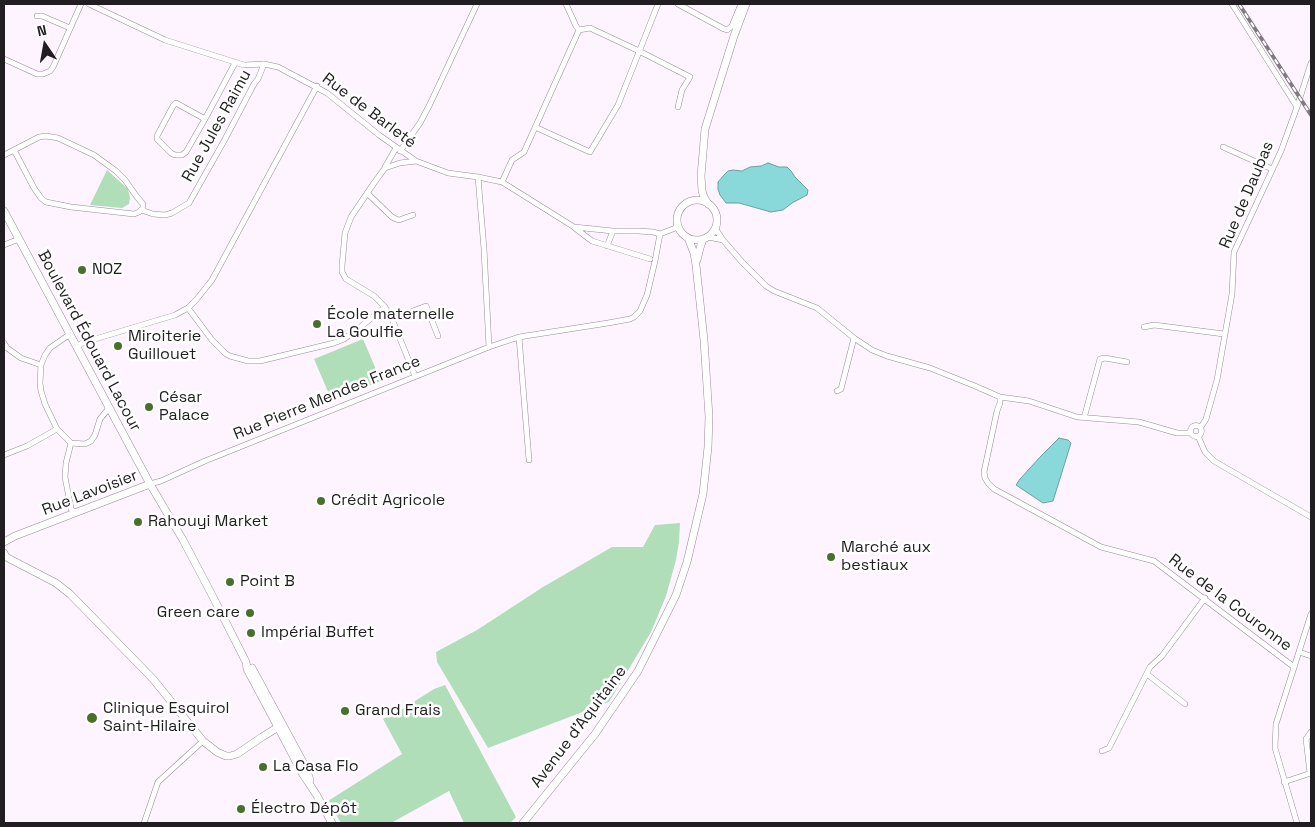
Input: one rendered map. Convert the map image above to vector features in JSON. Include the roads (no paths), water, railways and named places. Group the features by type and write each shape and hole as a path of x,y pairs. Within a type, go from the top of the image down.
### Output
{"street":[{"path":"4,59 37,74 48,73 53,68 81,4"},
{"name":"Rue de Barleté","path":"90,4 165,40 248,66 264,64 278,67 327,92 356,118 398,150 416,161 448,173 502,182 592,240 650,259"},
{"path":"414,376 392,319 385,307 374,296 346,279 342,272 345,234 351,217 427,111 477,4"},
{"path":"566,4 579,30"},
{"path":"535,127 590,152 618,105 658,4"},
{"path":"678,4 727,30 732,26 741,4"},
{"path":"705,238 715,228 717,223 715,213 702,191 701,176 705,129 746,4"},
{"path":"1232,4 1297,107"},
{"path":"36,16 42,16 70,28"},
{"path":"579,30 590,28 690,77 682,90 678,107"},
{"path":"502,182 512,160 524,152 579,30"},
{"path":"205,119 176,103 157,138 176,156 186,152 205,119 235,62"},
{"name":"Rue de Daubas","path":"1201,427 1206,420 1214,391 1233,287 1234,252 1272,170 1297,107 1311,63"},
{"name":"Rue Jules Raimu","path":"141,210 165,215 185,206 191,200 258,79 264,64"},
{"path":"77,347 175,314 188,308 205,291 317,86"},
{"path":"4,155 39,137 58,138 83,149 116,171 125,180 143,208 134,214 46,202 34,188 14,150"},
{"path":"1222,147 1272,170"},
{"path":"385,168 416,161"},
{"path":"692,201 701,176"},
{"path":"478,177 489,347"},
{"path":"367,194 396,219 399,220 413,215"},
{"path":"708,204 698,201 686,204 678,214 678,227 681,232 693,240 705,238 723,240"},
{"name":"Boulevard Édouard Lacour","path":"4,211 150,484 183,540 246,662"},
{"name":"Rue de Barleté","path":"574,227 660,234 678,227"},
{"path":"715,228 748,269 766,286 817,308 865,347 930,368 1000,397 1028,402 1077,417 1140,422 1177,433 1191,433 1194,436 1198,436 1207,454 1214,461 1311,517"},
{"path":"607,246 613,231"},
{"name":"Rue Pierre Mendes France","path":"150,484 489,347 518,338 630,319 640,311 645,300 660,234"},
{"name":"Avenue d'Aquitaine","path":"522,823 595,734 638,671 676,595 687,562 703,494 709,417 704,340 696,265 688,238"},
{"name":"Avenue d'Aquitaine","path":"696,265 700,248 705,238"},
{"path":"4,245 19,239"},
{"path":"392,319 426,306 438,336"},
{"path":"188,308 212,340 226,354 248,361 260,361 344,339 385,307"},
{"path":"1144,326 1154,325 1224,334"},
{"path":"70,334 50,348 41,365 41,391 45,404 58,429 71,443 85,444 95,436 100,419 109,408"},
{"path":"518,338 530,460"},
{"path":"837,391 841,389 854,338"},
{"path":"4,343 7,348 22,358 41,365"},
{"path":"1084,418 1100,359 1105,358 1127,362"},
{"name":"Rue de la Couronne","path":"1000,397 984,472 985,478 994,489 1102,547 1154,561 1294,666"},
{"path":"1191,433 1191,429 1197,425 1201,427 1202,432 1198,436"},
{"path":"4,455 58,429"},
{"path":"71,443 66,463 65,478 70,503 75,514"},
{"name":"Rue Lavoisier","path":"4,548 12,541 40,528 150,484"},
{"name":"Rue Lavoisier","path":"4,542 15,536 40,528"},
{"path":"4,553 6,557 20,566"},
{"path":"4,560 56,583 70,594 156,682 203,741 217,752 222,755 232,756 237,754 279,726"},
{"path":"1102,751 1109,748 1150,667 1162,656 1205,598"},
{"path":"1297,823 1275,748 1276,724 1311,614"},
{"path":"1299,652 1311,656"},
{"path":"246,662 247,669 262,697 266,700 302,773 332,823"},
{"path":"246,662 252,668 301,758 316,794"},
{"path":"1147,674 1185,704"},
{"path":"279,726 296,756 301,758"},
{"path":"1284,782 1311,773 1306,739 1311,732"},
{"path":"144,823 158,782 203,741"}],"water":[{"path":"768,163 779,167 787,167 808,190 807,195 783,210 771,212 739,203 726,203 720,195 718,182 728,171 742,171"},
{"path":"1059,438 1068,440 1071,443 1053,501 1043,503 1016,485"}],"railway":[{"path":"1239,4 1311,115"}],"place":[{"name":"NOZ","path":"82,270"},
{"name":"École maternelle La Goulfie","path":"317,324"},
{"name":"Miroiterie Guillouet","path":"118,346"},
{"name":"César Palace","path":"149,407"},
{"name":"Crédit Agricole","path":"321,501"},
{"name":"Rahouyi Market","path":"138,522"},
{"name":"Marché aux bestiaux","path":"831,557"},
{"name":"Point B","path":"230,582"},
{"name":"Green care","path":"250,613"},
{"name":"Impérial Buffet","path":"251,633"},
{"name":"Grand Frais","path":"345,711"},
{"name":"Clinique Esquirol Saint-Hilaire","path":"92,718"},
{"name":"La Casa Flo","path":"263,767"},
{"name":"Électro Dépôt","path":"241,809"}]}
